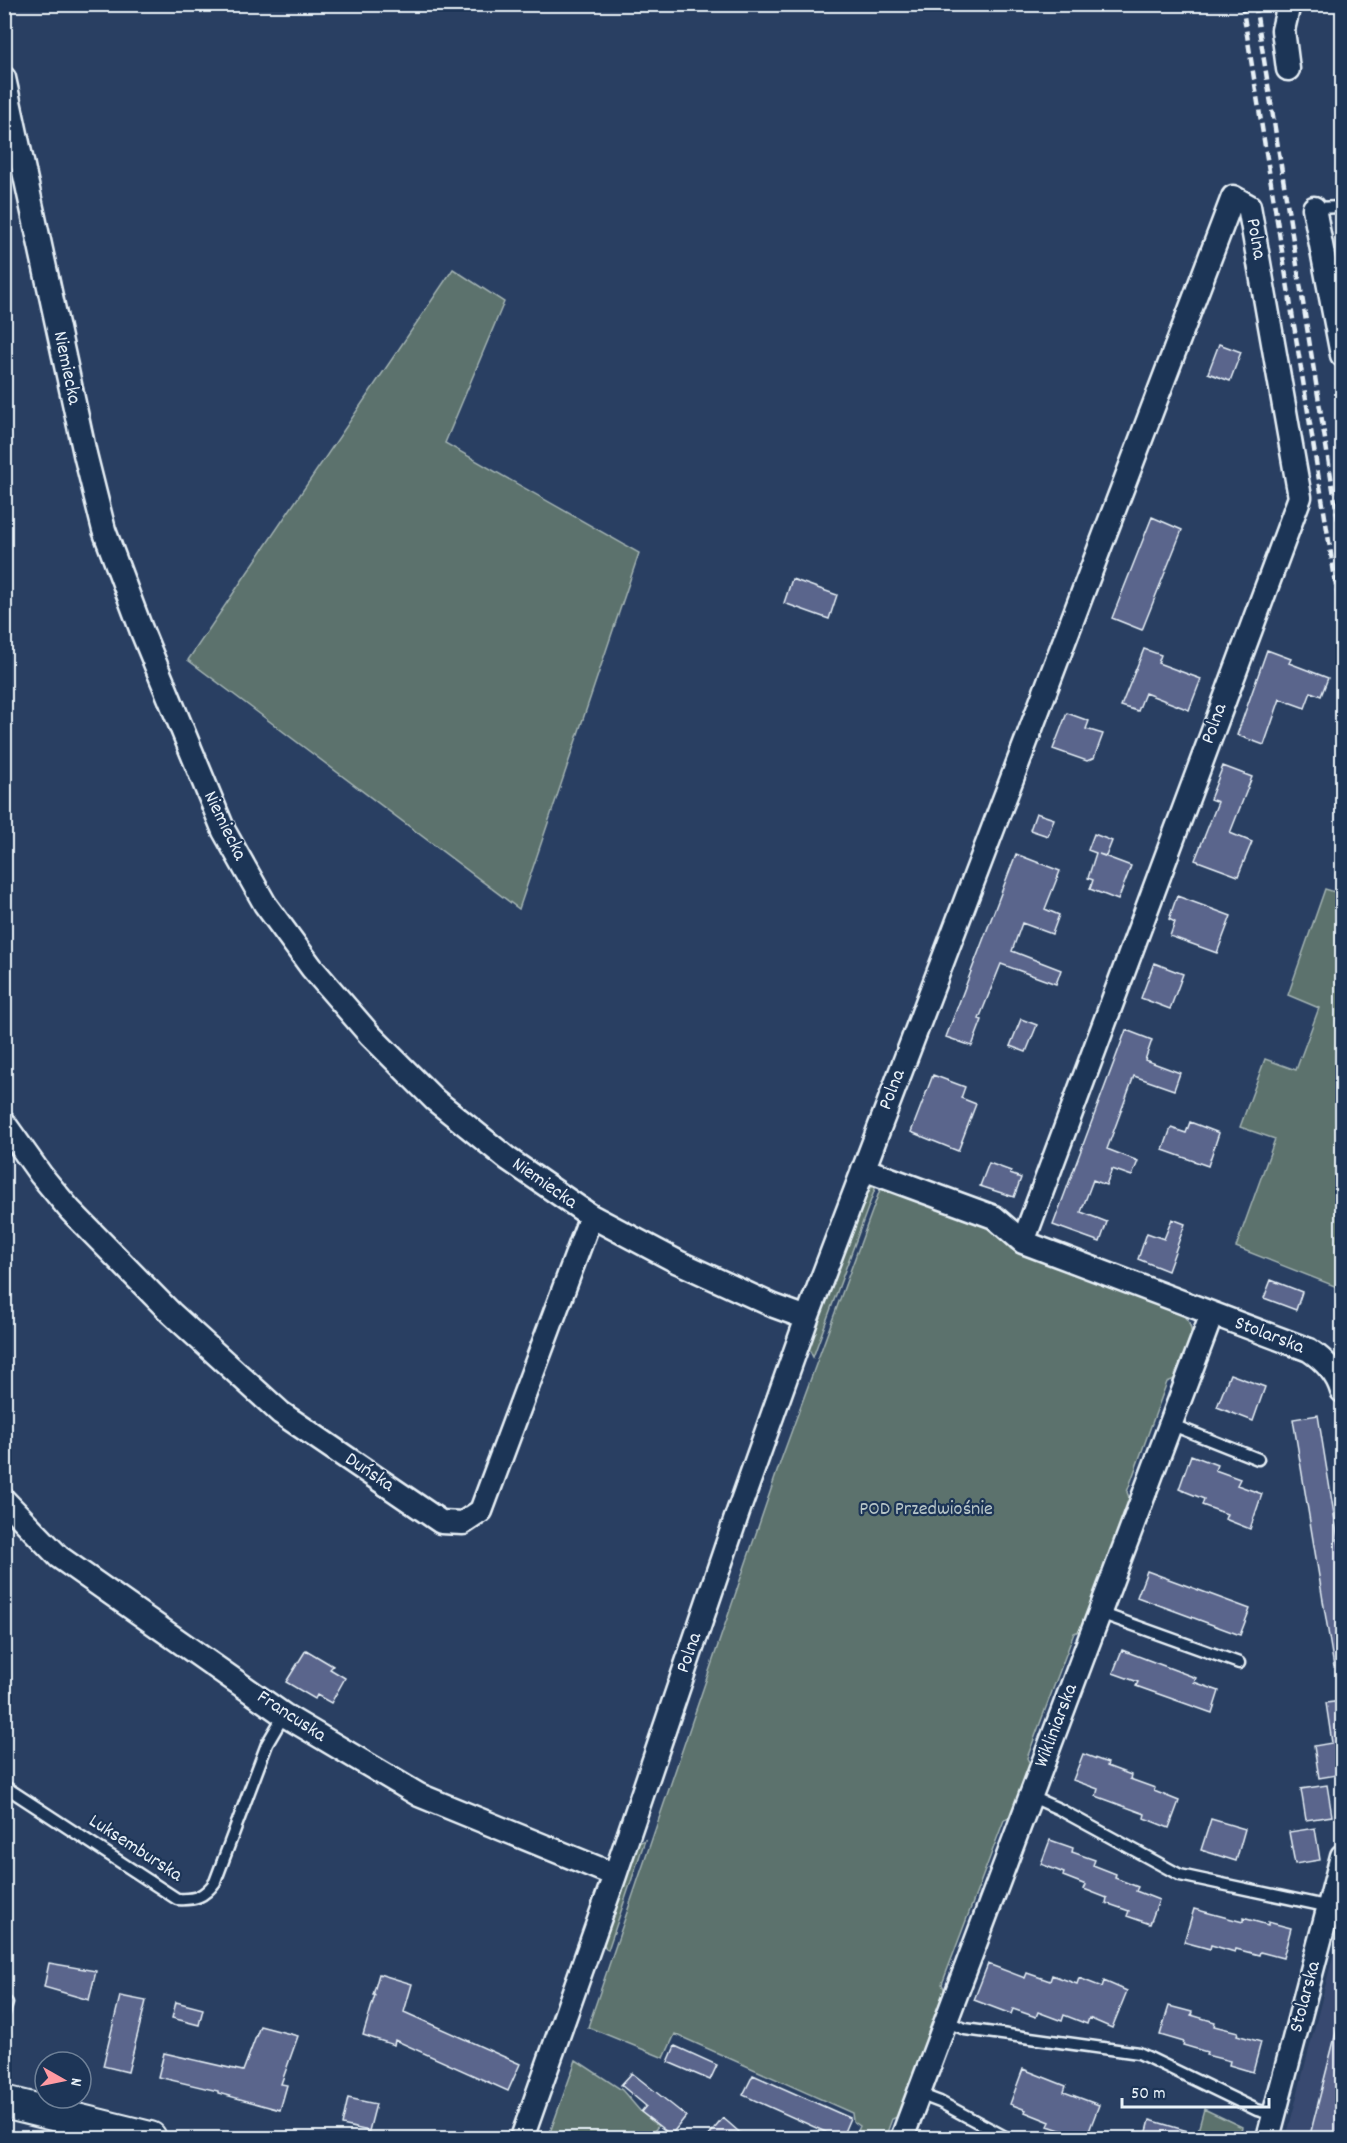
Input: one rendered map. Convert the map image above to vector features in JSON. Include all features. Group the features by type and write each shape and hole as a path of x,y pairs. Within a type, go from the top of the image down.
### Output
{"street":[{"path":"1288,69 1283,30 1289,4"},
{"name":"Niemiecka","path":"4,78 85,454 104,530 141,629 224,831 265,904 312,968 370,1035 444,1107 508,1159 591,1216 678,1263 774,1306 807,1318"},
{"name":"Polna","path":"522,2139 807,1318 1233,197 1249,206 1300,497 1023,1242"},
{"path":"1314,208 1342,355"},
{"name":"Duńska","path":"4,1123 41,1175 70,1210 171,1313 281,1413 441,1522 463,1523 481,1511 591,1216"},
{"path":"863,1169 994,1217 1023,1242 1212,1314"},
{"name":"Stolarska","path":"1212,1314 1308,1350 1328,1365 1340,1383 1342,1391"},
{"name":"Wikliniarska","path":"903,2139 1212,1314"},
{"name":"Francuska","path":"4,1500 59,1557 285,1715 419,1795 615,1875"},
{"name":"Stolarska","path":"1268,2139 1342,1856"},
{"path":"4,2102 150,2139"}],"lane":[{"path":"1314,208 1342,207"},
{"path":"1170,1424 1258,1459"},
{"path":"1100,1613 1239,1664"},
{"name":"Luksemburska","path":"4,1786 177,1899 192,1900 206,1894 215,1882 267,1744 285,1715"},
{"path":"1030,1796 1059,1809 1180,1875 1329,1907"},
{"path":"947,2022 965,2029 1139,2053 1257,2110 1274,2115"},
{"path":"919,2094 940,2102 1007,2139"}],"shaded area":[{"path":"1342,1921 1342,2138 1286,2138 1296,2100"}],"green space":[{"path":"453,269 504,302 445,443 639,553 519,909 188,660"},
{"path":"1325,889 1342,894 1342,1289 1236,1247 1275,1139 1240,1127 1265,1059 1296,1070 1319,1008 1288,995"},
{"path":"876,1186 813,1357 808,1347 868,1189"},
{"name":"POD Przedwiośnie","path":"881,1187 992,1228 1011,1249 1179,1312 1190,1326 1191,1334 1188,1352 1177,1378 1167,1382 1127,1492 1131,1503 1084,1629 1074,1633 1027,1758 1032,1768 1014,1816 1004,1820 942,1984 947,1996 902,2115 892,2119 885,2138 855,2138 860,2126 853,2121 852,2113 675,2034 664,2058 588,2027 781,1460"},
{"path":"645,1840 608,1950 603,1942 636,1844"},
{"path":"576,2060 622,2090 641,2112 658,2126 649,2138 548,2138"},
{"path":"1204,2109 1242,2127 1239,2138 1196,2138"}],"building":[{"path":"1219,344 1241,352 1230,381 1208,373"},
{"path":"1152,517 1182,530 1142,630 1112,618"},
{"path":"792,579 837,595 829,619 784,603"},
{"path":"1144,649 1161,655 1158,663 1201,679 1189,710 1145,693 1138,711 1121,706"},
{"path":"1267,650 1291,659 1289,663 1328,678 1321,696 1311,692 1305,708 1280,699 1264,745 1237,735"},
{"path":"1067,713 1089,721 1086,729 1103,734 1094,758 1087,761 1053,749"},
{"path":"1223,766 1252,777 1230,833 1252,842 1238,876 1195,860 1218,802 1210,799"},
{"path":"1036,813 1054,819 1048,836 1030,830"},
{"path":"1094,834 1112,841 1106,856 1099,854 1131,866 1118,900 1090,889 1093,880 1088,878 1096,853 1088,850"},
{"path":"1016,854 1060,871 1045,909 1059,915 1052,934 1022,923 1012,951 1061,970 1056,984 1001,964 979,1019 982,1020 972,1046 946,1037"},
{"path":"1177,896 1231,916 1217,953 1170,936 1175,922 1169,919"},
{"path":"1154,963 1183,974 1170,1009 1141,998"},
{"path":"1021,1019 1037,1025 1026,1052 1010,1046"},
{"path":"1126,1030 1152,1040 1145,1060 1180,1073 1174,1090 1134,1076 1107,1149 1138,1161 1132,1176 1112,1169 1106,1185 1093,1180 1081,1212 1107,1222 1100,1242 1053,1225"},
{"path":"933,1075 965,1087 961,1098 976,1104 958,1151 911,1132"},
{"path":"1190,1122 1219,1133 1208,1166 1163,1150 1171,1128 1186,1133"},
{"path":"989,1163 1011,1171 1010,1174 1021,1178 1014,1197 980,1186"},
{"path":"1172,1219 1185,1224 1168,1271 1138,1259 1147,1233 1164,1239"},
{"path":"1271,1280 1302,1292 1296,1310 1264,1298"},
{"path":"1230,1374 1265,1387 1253,1421 1217,1407"},
{"path":"1318,1415 1342,1564 1342,1666 1334,1667 1293,1419"},
{"path":"1191,1455 1217,1465 1215,1470 1240,1479 1237,1485 1262,1494 1250,1529 1225,1519 1227,1514 1202,1505 1204,1499 1179,1489"},
{"path":"1147,1571 1250,1609 1240,1635 1137,1597"},
{"path":"306,1650 333,1666 330,1669 345,1678 331,1703 317,1695 315,1699 286,1682"},
{"path":"1122,1650 1196,1678 1194,1682 1219,1691 1212,1713 1136,1686 1138,1682 1113,1673"},
{"path":"1342,1701 1342,1774 1319,1778 1314,1746 1332,1743 1326,1703"},
{"path":"1083,1754 1108,1763 1107,1766 1131,1775 1130,1779 1155,1788 1154,1791 1179,1801 1169,1828 1144,1818 1145,1814 1096,1796 1098,1789 1073,1780"},
{"path":"1327,1785 1332,1816 1306,1820 1301,1789"},
{"path":"1211,1819 1245,1829 1236,1861 1201,1850"},
{"path":"1315,1828 1320,1860 1295,1864 1289,1832"},
{"path":"1050,1840 1073,1848 1072,1852 1095,1860 1093,1865 1116,1874 1115,1878 1138,1887 1136,1891 1159,1900 1150,1924 1127,1916 1129,1911 1106,1903 1107,1898 1084,1889 1086,1885 1041,1864"},
{"path":"1194,1909 1243,1922 1243,1918 1291,1928 1283,1958 1236,1949 1235,1952 1211,1945 1210,1949 1184,1942"},
{"path":"49,1963 96,1971 89,2000 44,1987"},
{"path":"988,1964 1025,1978 1027,1973 1050,1981 1052,1975 1077,1984 1079,1978 1102,1987 1104,1981 1127,1991 1112,2028 1089,2018 1087,2024 1064,2015 1062,2021 1038,2012 1036,2017 1013,2009 1011,2014 974,2000"},
{"path":"379,1974 412,1984 404,2012 520,2064 508,2091 395,2040 394,2045 363,2035"},
{"path":"120,1996 146,2001 128,2072 103,2066"},
{"path":"176,2002 203,2009 199,2025 172,2018"},
{"path":"1169,2006 1192,2012 1191,2015 1215,2022 1214,2026 1238,2032 1237,2035 1261,2042 1253,2072 1229,2065 1230,2061 1206,2055 1207,2052 1183,2045 1184,2042 1160,2035"},
{"path":"260,2026 298,2036 281,2084 287,2085 280,2110 218,2093 218,2091 158,2077 164,2053 243,2071"},
{"path":"1337,2029 1342,2030 1342,2139 1309,2139"},
{"path":"675,2046 717,2065 710,2080 668,2062"},
{"path":"1023,2069 1066,2086 1064,2092 1099,2105 1086,2139 1074,2139 1065,2135 1066,2132 1048,2126 1050,2122 1010,2104"},
{"path":"632,2073 686,2116 671,2135 641,2112 646,2106 621,2085"},
{"path":"753,2075 850,2118 841,2139 743,2095"},
{"path":"348,2098 376,2104 369,2131 342,2125"},
{"path":"723,2118 729,2123 747,2139 706,2139"},
{"path":"1150,2120 1198,2134 1198,2139 1145,2139"}],"railway":[{"path":"1242,4 1342,622"},
{"path":"1255,4 1342,545"}]}
